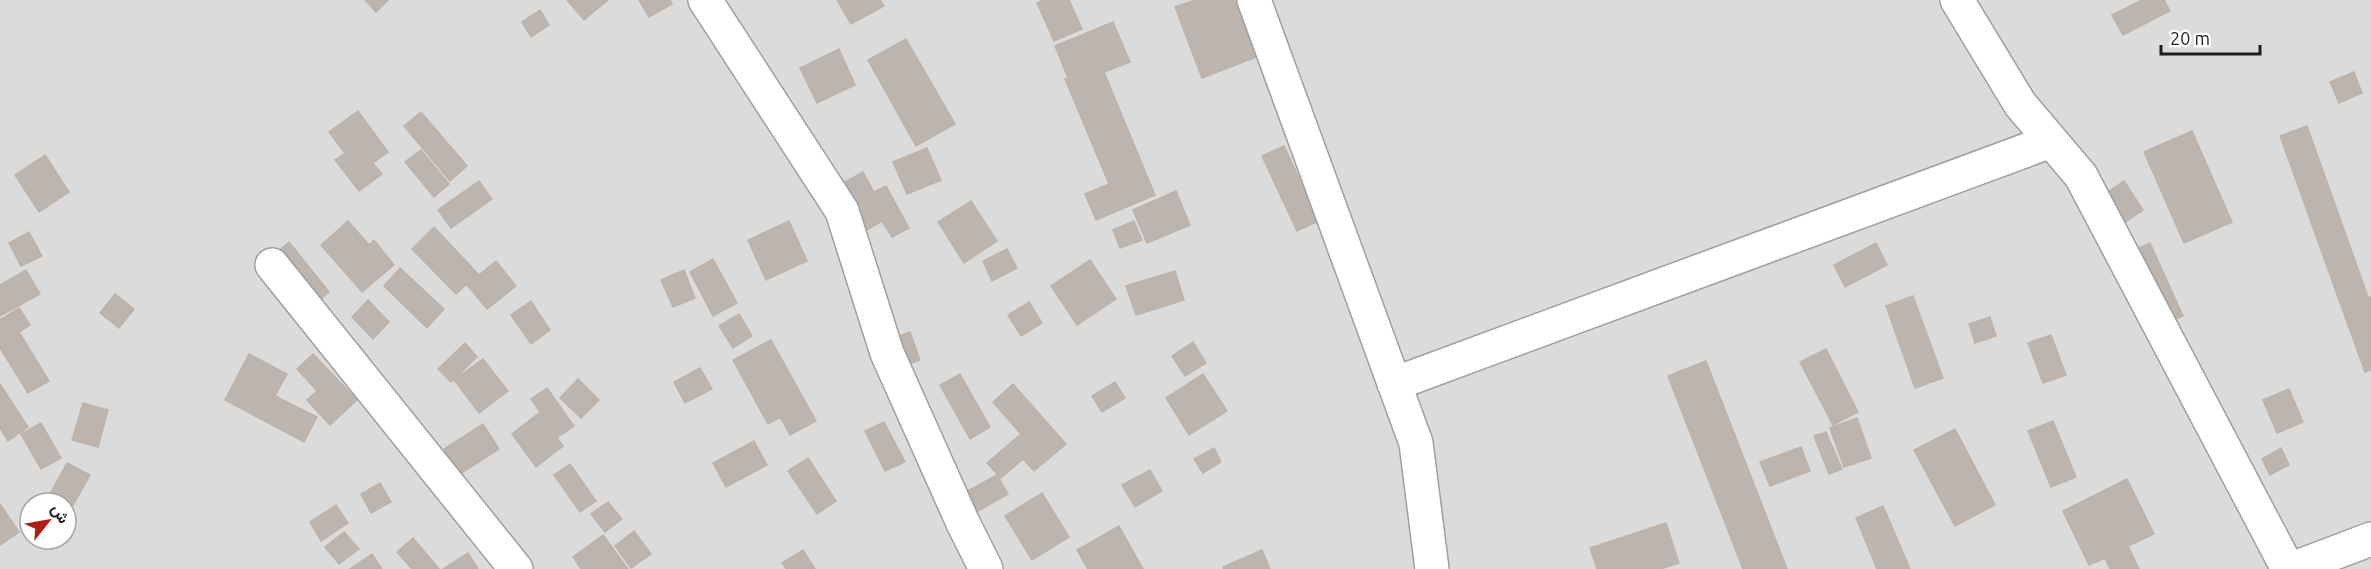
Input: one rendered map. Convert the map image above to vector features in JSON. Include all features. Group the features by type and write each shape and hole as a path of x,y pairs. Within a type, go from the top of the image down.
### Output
{"street":[{"path":"705,0 842,211 887,352 963,523 986,569"},
{"path":"1254,0 1416,443 1432,569"},
{"path":"1957,0 2020,104 2081,176 2290,569 2371,539"},
{"path":"1394,384 2051,141"},
{"path":"272,265 516,569"}],"shaded area":[{"path":"0,0 2371,0 2371,569 0,569"}],"building":[{"path":"365,0 388,0 376,12"},
{"path":"567,0 608,0 584,20"},
{"path":"639,0 670,0 672,4 649,17"},
{"path":"837,0 880,0 884,6 851,24"},
{"path":"1043,0 1069,0 1082,29 1054,41 1037,3"},
{"path":"1195,0 1235,0 1256,57 1202,78 1175,7"},
{"path":"2142,0 2164,0 2170,11 2123,35 2112,15"},
{"path":"540,10 549,25 531,37 522,22"},
{"path":"1113,22 1130,62 1104,72 1155,195 1096,220 1085,194 1109,184 1065,79 1068,78 1055,46"},
{"path":"906,39 955,124 916,146 868,60"},
{"path":"839,49 855,85 817,103 800,68"},
{"path":"2354,72 2362,93 2339,103 2330,82"},
{"path":"358,111 388,152 373,163 382,174 359,191 335,160 345,153 329,132"},
{"path":"421,112 467,166 450,181 404,126"},
{"path":"2307,126 2368,297 2371,297 2371,370 2365,372 2280,136"},
{"path":"2192,131 2232,222 2184,243 2144,152"},
{"path":"1284,146 1319,221 1297,231 1262,156"},
{"path":"927,148 941,180 907,194 893,162"},
{"path":"421,150 449,184 434,197 405,162"},
{"path":"45,155 69,192 39,212 15,175"},
{"path":"863,172 874,192 886,186 909,228 892,237 882,221 860,234 834,188"},
{"path":"479,181 492,199 451,228 438,210"},
{"path":"2124,181 2143,210 2121,225 2102,196"},
{"path":"1176,191 1190,225 1147,243 1133,210"},
{"path":"971,201 997,241 964,263 938,222"},
{"path":"348,221 369,245 374,240 394,265 362,292 321,245"},
{"path":"789,221 807,261 766,280 748,240"},
{"path":"1134,221 1142,240 1120,248 1113,230"},
{"path":"434,227 478,274 456,294 412,249"},
{"path":"29,232 42,256 21,266 9,243"},
{"path":"289,242 329,292 311,308 270,258"},
{"path":"1876,243 1887,265 1845,287 1834,265"},
{"path":"2150,243 2183,316 2157,328 2124,255"},
{"path":"1007,249 1017,268 992,281 983,261"},
{"path":"713,259 737,303 713,316 690,272"},
{"path":"1090,260 1116,299 1077,325 1051,286"},
{"path":"496,261 516,286 487,309 467,285"},
{"path":"400,268 444,309 427,328 384,286"},
{"path":"26,270 40,294 0,316 0,285"},
{"path":"684,270 695,298 673,307 661,280"},
{"path":"1175,271 1184,300 1136,315 1126,286"},
{"path":"115,294 134,309 119,328 100,313"},
{"path":"1913,296 1943,378 1915,388 1886,306"},
{"path":"368,300 389,322 373,339 352,317"},
{"path":"531,301 550,330 531,344 511,315"},
{"path":"1029,302 1042,323 1021,336 1008,315"},
{"path":"19,308 30,325 19,332 49,381 28,393 0,348 0,320"},
{"path":"739,314 752,336 733,348 719,326"},
{"path":"1990,317 1996,336 1975,343 1969,324"},
{"path":"910,332 920,360 900,367 890,339"},
{"path":"2051,335 2066,375 2043,383 2028,343"},
{"path":"771,340 816,421 790,435 780,417 768,424 733,360"},
{"path":"1193,342 1206,363 1185,376 1172,356"},
{"path":"465,343 477,357 451,382 438,369"},
{"path":"1826,349 1858,412 1833,425 1800,362"},
{"path":"249,354 287,374 275,396 317,417 304,442 225,400"},
{"path":"313,354 357,400 330,425 307,400 317,391 297,369"},
{"path":"483,359 508,391 479,413 454,380"},
{"path":"1706,361 1787,569 1743,569 1668,376"},
{"path":"700,368 712,389 685,403 674,382"},
{"path":"960,374 990,427 970,439 940,385"},
{"path":"1203,374 1227,411 1189,435 1166,398"},
{"path":"578,379 599,400 581,418 560,398"},
{"path":"1115,382 1125,398 1102,412 1092,396"},
{"path":"0,384 28,427 8,441 0,428"},
{"path":"1013,384 1066,444 1034,471 1023,459 1001,478 987,463 1021,434 993,402"},
{"path":"547,388 574,426 558,437 531,399"},
{"path":"2289,389 2303,422 2277,433 2263,400"},
{"path":"83,403 108,410 98,447 72,440"},
{"path":"539,413 563,446 536,467 512,434"},
{"path":"1857,418 1871,458 1844,467 1830,428"},
{"path":"2053,421 2076,477 2051,487 2028,431"},
{"path":"884,422 905,462 885,471 865,431"},
{"path":"41,423 61,458 41,469 21,434"},
{"path":"483,424 499,449 460,474 444,449"},
{"path":"1955,429 1995,505 1955,526 1914,450"},
{"path":"1826,432 1842,469 1829,474 1814,436"},
{"path":"754,441 767,465 726,487 713,463"},
{"path":"1801,447 1810,471 1770,486 1760,462"},
{"path":"1214,448 1221,462 1203,473 1194,459"},
{"path":"2281,448 2289,465 2270,475 2262,459"},
{"path":"808,458 836,501 817,514 788,471"},
{"path":"67,463 90,475 78,496 78,491 52,491"},
{"path":"570,464 596,501 580,512 554,475"},
{"path":"1150,470 1162,491 1135,507 1122,485"},
{"path":"997,475 1008,494 971,515 960,495"},
{"path":"2127,479 2154,534 2128,546 2139,569 2110,569 2105,558 2089,565 2063,511"},
{"path":"380,483 391,502 371,513 361,494"},
{"path":"1042,493 1069,537 1032,560 1005,516"},
{"path":"608,502 622,519 605,532 591,514"},
{"path":"0,504 18,533 0,545"},
{"path":"336,505 348,523 321,541 310,522"},
{"path":"1883,506 1910,569 1877,569 1856,518"},
{"path":"1666,523 1679,563 1660,569 1597,569 1590,548"},
{"path":"1119,526 1143,569 1088,569 1077,550"},
{"path":"634,531 651,554 631,568 615,546"},
{"path":"344,532 359,549 339,564 325,547"},
{"path":"603,535 628,569 581,569 573,557"},
{"path":"413,538 439,569 412,569 397,552"},
{"path":"803,550 815,569 786,569 782,563"},
{"path":"1262,550 1270,569 1224,569 1223,567"},
{"path":"468,553 478,569 443,569"},
{"path":"372,554 382,569 350,569"}]}
